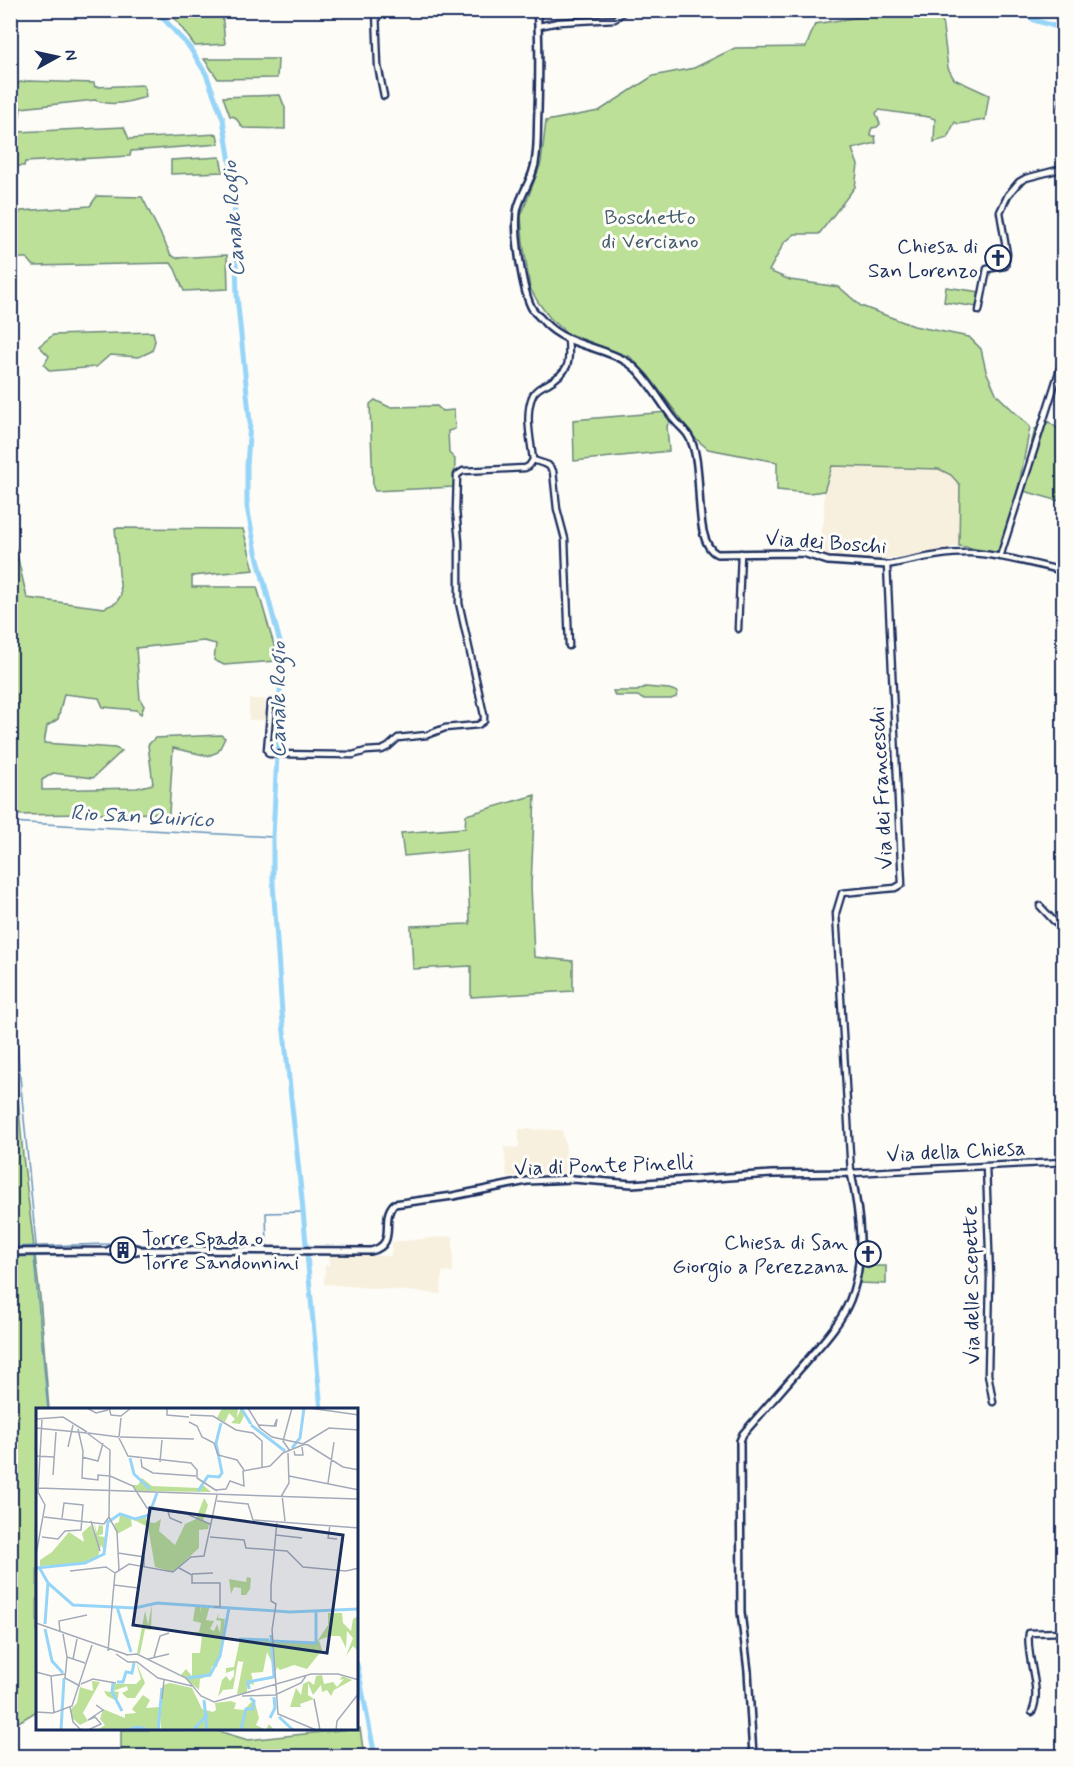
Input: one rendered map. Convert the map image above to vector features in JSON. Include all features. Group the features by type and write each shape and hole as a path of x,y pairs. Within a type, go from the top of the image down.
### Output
{"street":[{"path":"376,10 378,66 384,96"},
{"name":"Via dei Boschi","path":"537,10 539,26 537,155 533,172 517,210 519,252 526,292 533,309 548,325 567,339 627,362 638,372 673,419 688,434 695,449 702,528 707,547 717,554 803,553 828,561 887,565 971,553 1064,571"},
{"path":"539,26 558,22 615,19 625,10"},
{"path":"1064,87 1061,169 1064,182"},
{"path":"979,311 987,269 1005,266 1007,254 1000,212 1008,195 1019,182 1026,178 1061,169"},
{"path":"271,703 267,750 269,754 353,755 382,750 398,738 427,735 445,728 478,725 484,721 459,603 457,475 463,471 529,466 533,459 529,415 531,398 535,391 565,372 569,362 567,339"},
{"path":"1000,557 1064,356"},
{"path":"533,459 548,465 553,471 557,509 565,538 568,646"},
{"path":"738,628 741,553"},
{"name":"Via dei Franceschi","path":"850,1173 837,936 838,905 842,893 895,888 902,884 887,565"},
{"path":"1040,906 1064,932"},
{"name":"Via della Chiesa","path":"850,1173 1064,1162"},
{"name":"Via delle Scepette","path":"986,1166 990,1278 988,1374 993,1402"},
{"path":"753,1756 748,1671 741,1612 740,1441 743,1434 826,1338 849,1302 856,1282 860,1241 850,1173"},
{"name":"Via di Ponte Pinelli","path":"10,1252 107,1251 122,1254 141,1250 371,1251 378,1249 386,1241 388,1214 394,1204 453,1196 527,1181 573,1179 632,1184 771,1174 850,1173"},
{"path":"1032,1712 1035,1703 1028,1644 1029,1633 1064,1632"}],"shaded area":[{"path":"831,466 939,469 951,475 960,485 959,546 918,555 874,560 830,557 817,552 824,519 824,491"},
{"path":"249,699 265,699 265,720 249,720"},
{"path":"519,1129 562,1130 566,1147 565,1172 563,1174 507,1177 504,1147 519,1148"},
{"path":"453,1236 453,1272 442,1272 441,1294 324,1284 325,1265 329,1265 329,1255 391,1256 392,1242"}],"green space":[{"name":"Boschetto di Verciano","path":"898,11 941,11 948,68 954,79 989,95 985,120 958,124 955,122 947,138 934,142 935,119 879,110 876,113 880,124 872,128 870,133 871,136 875,136 876,143 852,149 858,165 855,187 819,234 795,234 784,243 769,271 790,280 839,287 861,306 914,326 969,337 981,349 986,371 997,395 1030,427 1018,490 999,553 959,546 960,485 951,475 939,469 832,466 824,491 809,493 777,490 777,462 708,449 695,438 648,375 630,357 567,333 550,318 530,288 521,216 541,163 546,121 599,111 653,76 694,68 735,48 806,47 815,24"},
{"path":"222,12 225,44 195,46 173,16"},
{"path":"204,59 278,59 277,78 218,79"},
{"path":"28,81 94,83 95,87 144,85 146,97 120,103 95,100 21,108 18,132 124,127 129,139 217,134 219,144 131,151 130,156 25,162 24,166 11,166 11,84"},
{"path":"280,95 285,108 285,129 243,128 235,117 230,116 223,97"},
{"path":"220,157 223,172 171,174 171,160"},
{"path":"97,196 142,197 171,255 176,258 227,255 228,289 184,291 171,263 34,266 27,258 11,258 11,215 18,215 21,211 90,206"},
{"path":"946,287 980,292 977,307 944,302"},
{"path":"153,332 155,341 152,351 139,357 110,355 96,367 50,371 44,365 49,356 39,346 53,335"},
{"path":"375,400 389,407 437,406 442,411 454,410 455,429 448,431 449,453 455,459 454,487 375,491 370,404"},
{"path":"667,412 670,421 667,426 669,451 574,461 573,420"},
{"path":"1049,422 1063,433 1063,502 1020,490 1035,429"},
{"path":"115,528 243,529 254,570 192,576 192,587 257,587 274,645 276,661 224,665 214,660 216,644 204,641 136,648 140,699 144,706 141,714 136,710 103,707 99,698 64,694 58,719 47,726 44,743 115,748 122,751 93,778 53,773 42,780 42,790 137,788 153,784 148,745 155,738 221,735 225,738 218,752 208,756 173,748 169,813 11,815 11,529 27,598 104,608 116,603 121,595"},
{"path":"645,687 678,692 676,697 671,699 642,699 638,696 615,696 613,691 637,691"},
{"path":"535,795 531,885 534,957 573,961 573,991 471,997 471,966 413,969 411,926 470,924 467,850 404,856 401,833 465,828 466,815"},
{"path":"10,970 12,1025 23,1156 40,1297 49,1408 36,1408 36,1712 17,1723 10,1720"},
{"path":"861,1264 868,1269 872,1266 886,1266 886,1284 859,1283"},
{"path":"360,1728 364,1756 121,1756 121,1731 218,1731 248,1740 332,1731 358,1731"}],"waterway":[{"name":"Canale Rogio","path":"160,10 162,17 190,48 206,74 223,119 234,187 237,296 250,423 247,507 256,552 282,650 273,883 282,1013 321,1408"},
{"path":"1018,10 1034,20 1064,29"},
{"name":"Rio San Quirico","path":"10,822 273,837"},
{"path":"10,971 36,1245"},
{"path":"10,1247 108,1244 125,1240 135,1245 267,1247 266,1213 303,1212"},
{"path":"10,1257 106,1254 128,1258 139,1254 290,1253"},
{"path":"34,1257 48,1408"},
{"name":"Canale Rogio","path":"358,1669 375,1756"}],"place":[{"name":"Chiesa di San Lorenzo","path":"998,258"},
{"name":"Torre Spada o Torre Sandonnini","path":"123,1250"},
{"name":"Chiesa di San Giorgio a Perezzana","path":"868,1254"}]}
